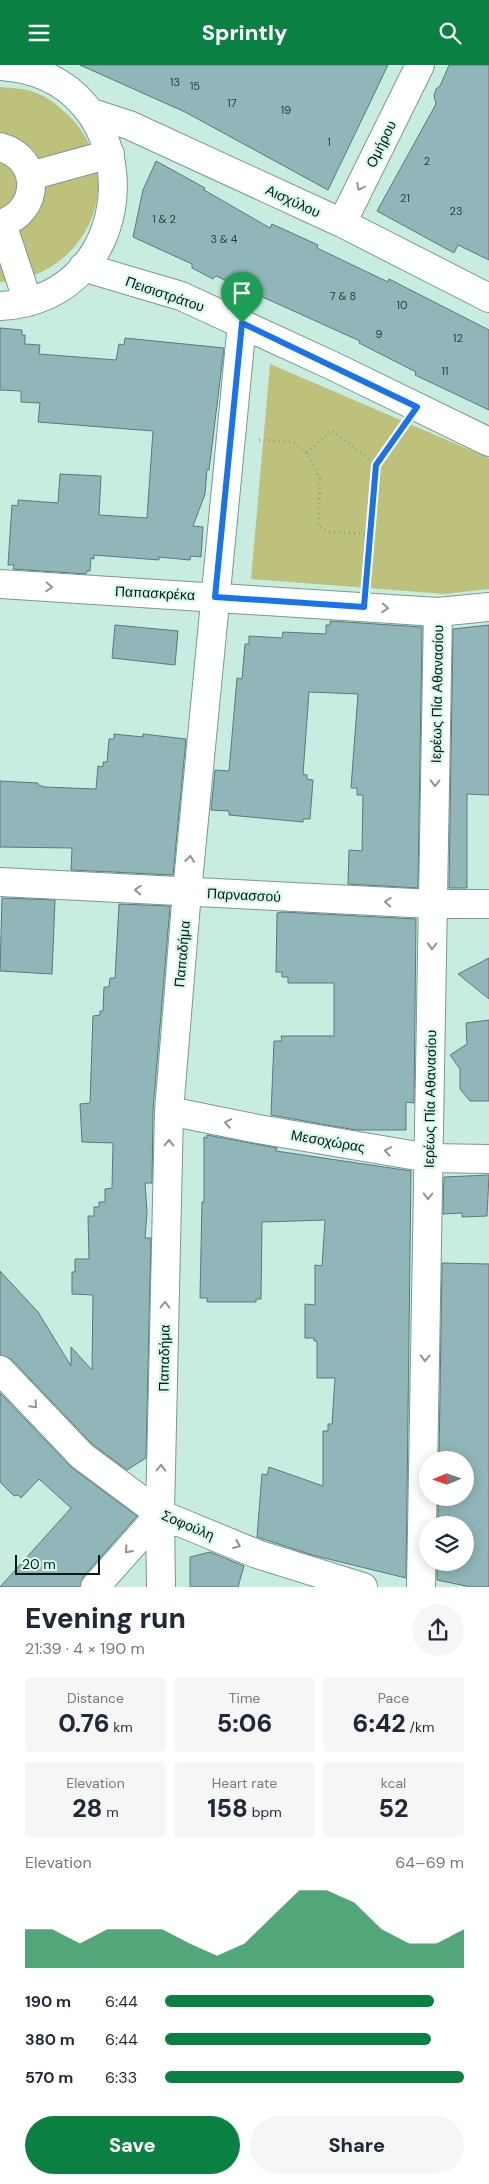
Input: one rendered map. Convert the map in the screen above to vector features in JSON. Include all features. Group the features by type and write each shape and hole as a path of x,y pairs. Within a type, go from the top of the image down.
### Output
{"street":[{"name":"Ομήρου","path":"342,223 420,65"},
{"path":"0,66 32,71 56,82 92,113 110,154 114,175 112,211 103,238 83,267 61,286 28,302 0,306"},
{"name":"Αισχύλου","path":"92,113 129,125 342,223 489,298"},
{"path":"0,147 18,156 26,165 30,176 29,201 22,211 1,224 28,302"},
{"path":"30,176 110,154"},
{"name":"Πεισιστράτου","path":"83,267 181,296 242,323 489,442"},
{"name":"Παπαδήμα","path":"161,1587 160,1514 169,1111 187,892 242,323"},
{"name":"Παπασκρέκα","path":"0,584 438,612 489,607"},
{"name":"Ιερέως Πία Αθανασίου","path":"422,1587 438,612"},
{"name":"Παρνασσού","path":"0,882 433,904 489,905"},
{"name":"Μεσοχώρας","path":"169,1111 428,1158 489,1159"},
{"name":"Σοφούλη","path":"0,1370 82,1456 160,1514 257,1554 363,1587"},
{"path":"95,1587 160,1514"}],"path":[{"path":"364,607 376,465 417,407"},
{"path":"307,453 332,430 376,465"},
{"path":"231,437 292,442 307,453 320,479 318,525 329,532 370,534"}],"green space":[{"path":"0,87 33,91 44,96 68,115 87,140 97,167 98,194 91,221 77,244 56,263 31,277 0,282"},
{"path":"270,364 489,458 489,589 445,594 251,579"}],"building":[{"path":"80,65 388,65 328,190 185,112"},
{"path":"449,65 489,65 489,260 458,245 454,253 377,211 436,104 434,96 436,89 440,86"},
{"path":"156,161 205,188 204,190 270,228 272,224 318,245 317,248 388,282 389,279 489,330 489,410 415,375 416,372 359,343 360,341 216,276 213,279 192,268 192,264 133,237 143,190"},
{"path":"0,328 22,330 22,335 25,335 25,344 40,345 39,354 116,360 119,344 124,345 125,338 224,348 205,494 193,526 203,527 201,557 191,556 190,560 159,557 159,560 94,555 94,559 91,558 90,571 87,571 86,574 13,569 14,565 8,565 12,505 18,506 18,500 58,503 60,474 101,476 99,515 147,518 153,431 38,422 40,403 21,402 21,391 0,390"},
{"path":"330,621 422,627 418,888 348,884 349,850 362,851 363,795 357,795 357,788 351,788 358,694 309,692 303,774 307,775 307,779 313,780 310,819 303,819 303,822 229,815 229,811 211,810 215,770 229,771 237,678 242,679 245,644 249,644 249,636 282,638 283,632 326,634 326,625 330,625"},
{"path":"115,625 178,631 175,665 112,658"},
{"path":"489,625 489,795 467,794 467,888 449,888 453,629"},
{"path":"114,734 143,737 143,734 186,739 173,875 71,870 72,848 0,847 0,781 38,783 38,785 45,787 96,789 98,766 103,767 103,762 107,762 109,739 114,739"},
{"path":"2,898 55,900 52,974 0,971"},
{"path":"119,904 170,906 153,1110 152,1183 145,1183 147,1212 145,1238 151,1238 146,1458 127,1470 92,1444 11,1359 0,1355 0,1271 38,1312 71,1366 71,1347 92,1370 93,1295 72,1294 72,1272 75,1272 75,1259 89,1259 88,1216 94,1216 94,1207 99,1207 99,1202 105,1202 105,1189 112,1188 113,1143 82,1142 80,1104 90,1103 93,1016 100,1015 100,1011 103,1011 104,987 109,987 110,978 115,978"},
{"path":"277,913 416,919 414,1103 406,1102 406,1130 356,1130 271,1115 274,1041 282,1041 281,1036 334,1036 334,983 288,983 288,977 282,977 282,972 276,972"},
{"path":"489,958 489,999 458,974"},
{"path":"489,1020 489,1101 470,1101 460,1089 460,1069 450,1055 467,1044 466,1023"},
{"path":"207,1135 277,1148 276,1151 411,1171 406,1578 312,1555 257,1537 262,1474 267,1475 269,1467 323,1486 323,1431 328,1431 328,1424 332,1424 335,1378 317,1378 317,1341 314,1341 314,1338 305,1338 305,1304 315,1305 315,1265 322,1266 325,1220 262,1222 261,1299 256,1299 256,1302 207,1302 207,1298 200,1298 202,1202 204,1202 204,1137 207,1138"},
{"path":"489,1175 487,1216 462,1217 462,1213 443,1214 444,1177"},
{"path":"442,1263 489,1264 489,1587 471,1587 437,1580 437,1571 474,1571 474,1516 438,1516 438,1506 474,1506 474,1451 439,1451"},
{"path":"0,1393 71,1467 137,1516 83,1577 80,1587 0,1587 71,1508 39,1479 21,1498 18,1495 14,1496 0,1482"},
{"path":"210,1552 244,1566 238,1587 190,1587 190,1557"}],"route":[{"path":"242,323 417,407 376,465 364,607 215,597 242,323"}]}
